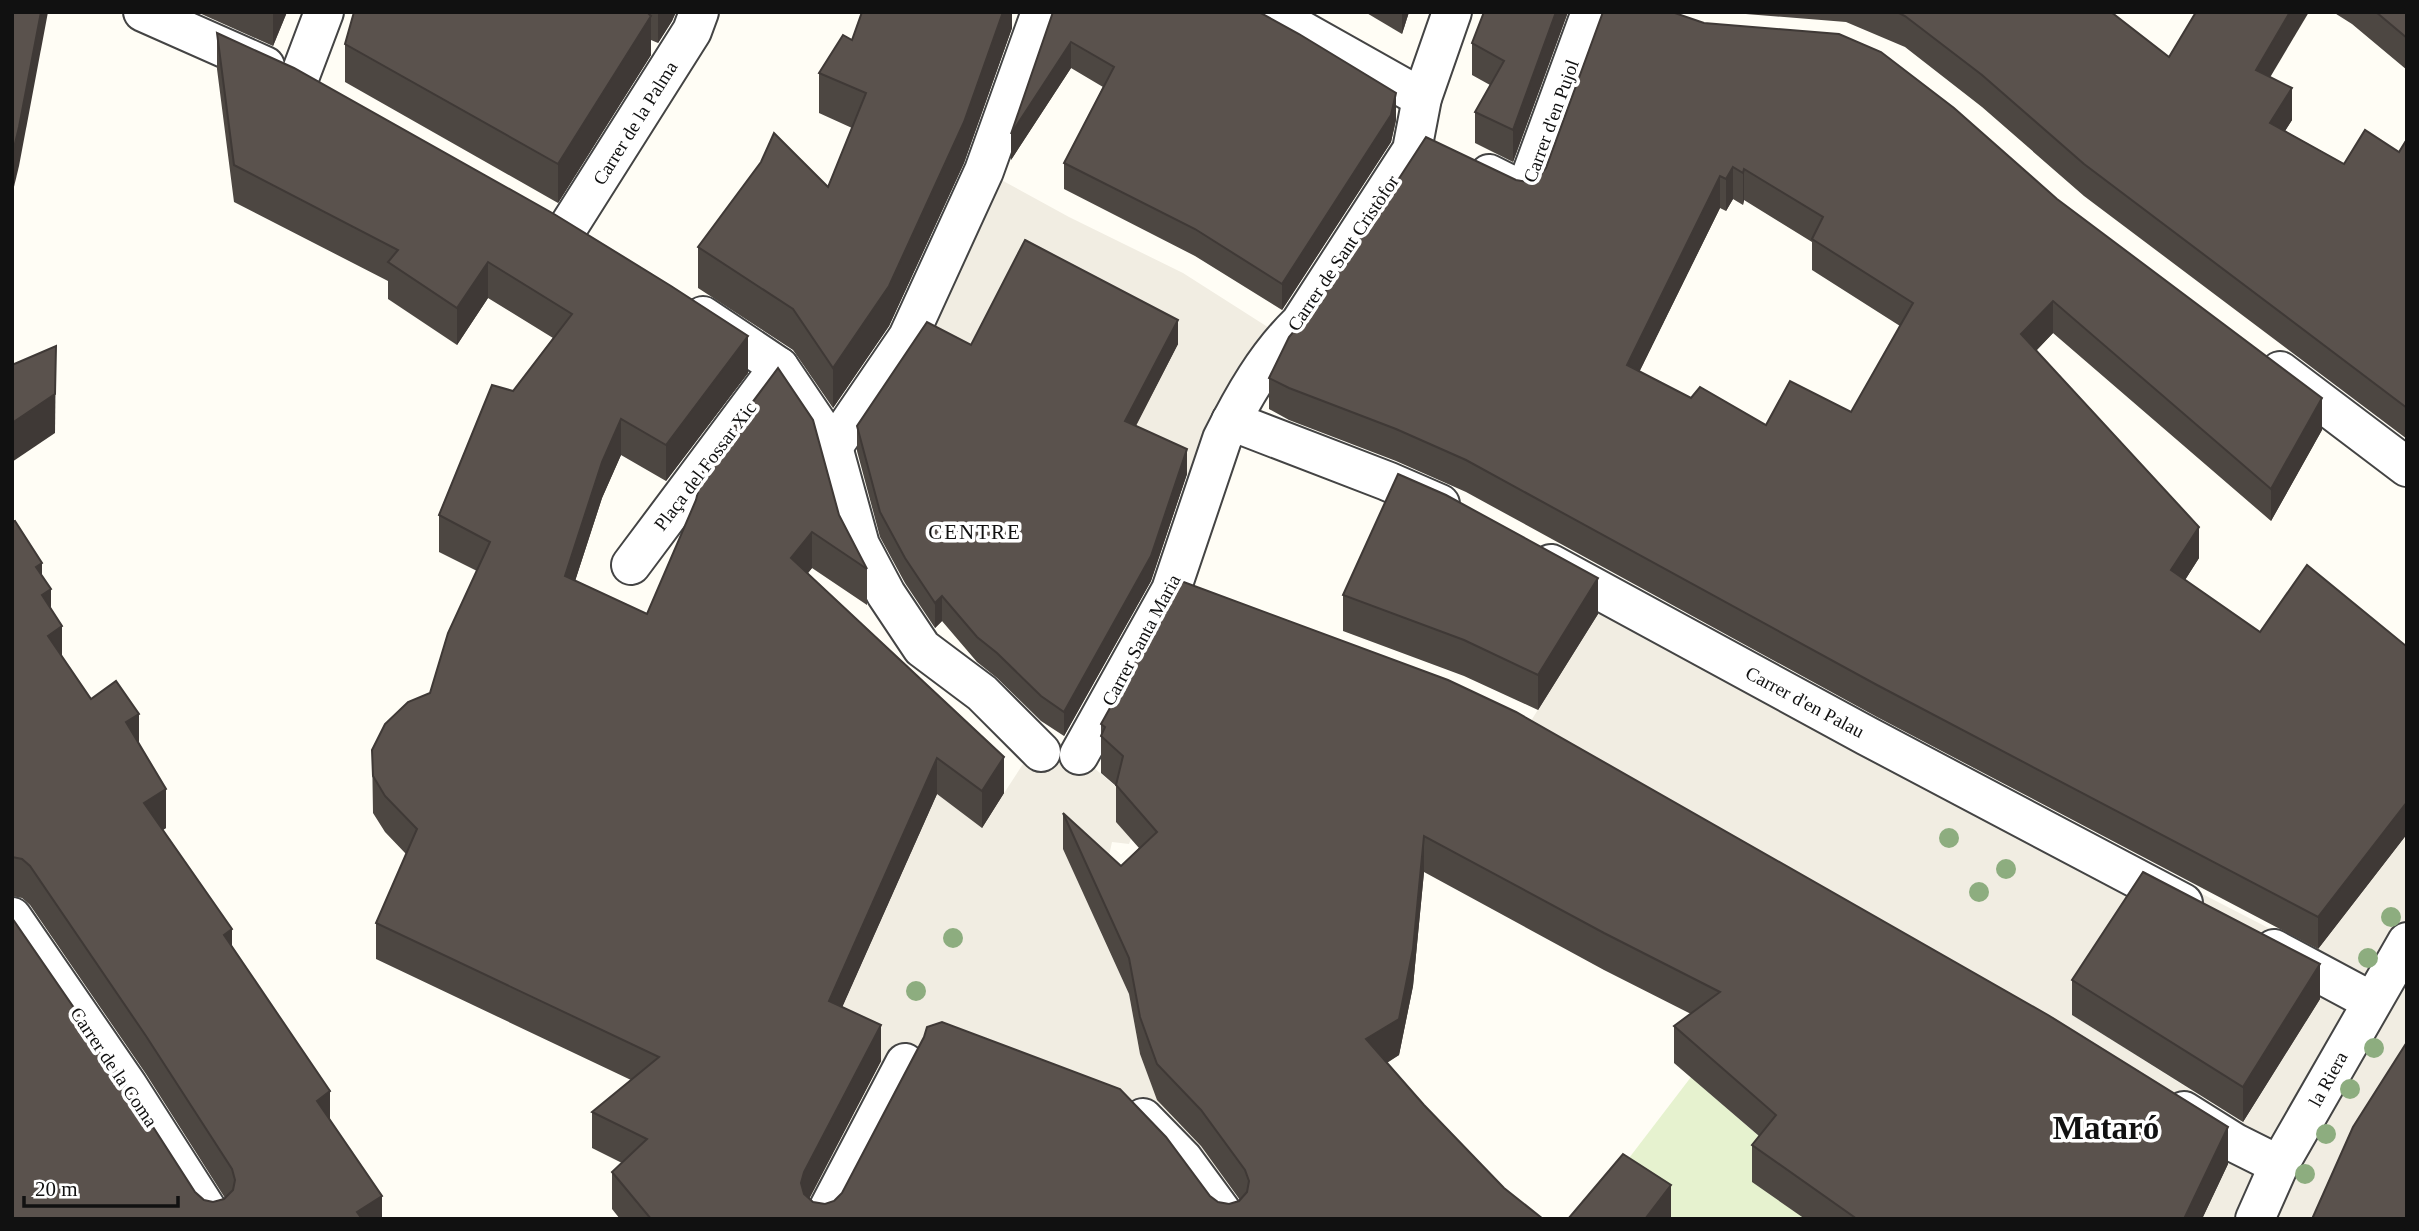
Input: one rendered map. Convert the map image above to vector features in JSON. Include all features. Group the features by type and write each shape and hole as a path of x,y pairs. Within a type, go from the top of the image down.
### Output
{"street":[{"path":"143,12 310,88 324,12"},
{"name":"Carrer de la Palma","path":"565,232 692,32 699,12"},
{"path":"833,447 908,337 984,172 1041,12"},
{"path":"1275,12 1436,136"},
{"name":"Carrer de Sant Cristòfor","path":"1208,482 1222,439 1256,377 1285,338 1300,323 1412,150 1436,136 1452,12"},
{"name":"Carrer d'en Pujol","path":"1436,136 1525,192 1591,12"},
{"path":"672,296 779,367 833,447 860,545 886,594 922,648 982,693 1041,752"},
{"path":"2256,354 2407,467"},
{"name":"Plaça del Fossar Xic","path":"631,565 779,367"},
{"path":"1231,421 1387,481 1468,518"},
{"name":"Carrer Santa Maria","path":"1079,755 1171,590 1208,482"},
{"name":"Carrer d'en Palau","path":"1515,544 1867,736 2213,918"},
{"path":"1171,590 1209,605"},
{"name":"Carrer de la Coma","path":"12,917 128,1086 213,1219"},
{"path":"2248,936 2371,1001"},
{"name":"la Riera","path":"2255,1219 2279,1165 2407,942"},
{"path":"823,1219 905,1063"},
{"path":"2153,1091 2235,1143 2279,1165"},
{"path":"1135,1110 1183,1158 1227,1219"}],"green space":[{"path":"1691,1077 1776,1151 1805,1219 1666,1219 1613,1179"}],"shaded area":[{"path":"994,176 1069,217 1183,273 1291,342 1202,481 1057,415 908,337"},
{"path":"1604,603 2109,846 2315,952 2407,834 2407,1087 2331,1219 2201,1219 2229,1161 1526,729","holes":["2323,993 2243,1123 2072,1015"]},
{"path":"1057,741 1079,755 1142,809 1129,844 1112,842 1095,920 1129,994 1140,1054 1154,1091 1180,1125 1187,1119 1250,1219 794,1219 829,1037 937,794 982,827 1023,764"}],"building":[{"path":"12,12 41,12 12,156"},
{"path":"354,12 647,12 651,16 558,164 345,44"},
{"path":"862,12 1003,12 964,122 889,286 833,368 793,309 698,247 761,162 774,133 828,187 866,93 819,73 843,35 852,40"},
{"path":"1053,12 1259,12 1396,93 1391,115 1282,284 1195,229 1064,163 1114,67 1071,42 1011,134"},
{"path":"1484,12 1556,12 1513,130 1475,112 1504,61 1472,43"},
{"path":"1603,12 1672,12 1704,23 1839,34 1881,52 1954,108 2057,199 2322,398 2271,489 2053,301 2021,334 2199,527 2171,570 2260,632 2307,565 2407,645 2407,802 2318,917 1877,685 1466,460 1269,378 1289,337 1318,303 1426,137 1516,180 1527,182 1538,178 1546,168","holes":["1733,167 1743,173 1744,169 1823,217 1812,239 1913,303 1851,412 1790,381 1766,425 1700,387 1691,398 1627,365 1720,176 1726,179"]},
{"path":"1897,12 2111,12 2169,57 2196,12 2290,12 2256,70 2292,88 2270,123 2344,164 2365,130 2399,152 2407,139 2407,408 2084,164 1982,75"},
{"path":"2376,12 2407,12 2407,38"},
{"path":"217,33 294,68 554,214 748,336 666,445 621,419 602,462 565,576 647,614 696,500 704,467 778,368 813,420 839,515 867,569 812,532 791,558 1004,757 982,791 937,758 829,1001 881,1025 804,1172 801,1183 804,1194 813,1202 825,1204 834,1201 842,1193 927,1027 942,1022 1120,1089 1166,1137 1210,1196 1218,1202 1229,1204 1239,1201 1247,1192 1249,1181 1245,1170 1201,1110 1157,1064 1140,1017 1129,958 1063,813 1121,866 1157,832 1116,785 1123,756 1101,736 1105,727 1101,724 1181,581 1448,680 1516,712 2048,1015 2228,1127 2184,1219 1857,1219 1752,1145 1776,1115 1674,1026 1720,992 1424,836 1413,949 1399,1019 1366,1039 1424,1105 1504,1188 1543,1219 651,1219 612,1172 647,1139 592,1112 659,1057 376,923 417,829 385,796 373,776 372,750 385,724 408,702 430,693 448,633 490,542 439,515 492,385 513,391 572,314 488,262 457,308 388,262 398,250 234,165"},
{"path":"1025,240 1178,320 1125,421 1187,449 1151,556 1064,712 1041,696 977,637 942,596 935,603 905,558 880,512 857,426 927,322 971,345"},
{"path":"56,346 55,394 12,423 12,365"},
{"path":"1398,474 1446,495 1598,578 1538,675 1464,640 1343,595"},
{"path":"15,521 42,563 36,567 51,589 42,595 62,626 48,636 91,699 116,681 139,714 126,722 166,789 144,803 232,929 224,935 330,1091 317,1101 382,1196 357,1212 362,1219 12,1219 12,918 110,1060 195,1192 204,1200 213,1202 224,1199 233,1190 235,1180 232,1169 146,1036 30,866 22,859 12,857 12,522"},
{"path":"2143,872 2320,964 2243,1087 2072,980"},
{"path":"2407,1042 2407,1219 2312,1219 2353,1127"},
{"path":"1623,1154 1671,1185 1645,1219 1568,1219"}],"district":[{"name":"CENTRE","path":"975,532"},
{"name":"Mataró","path":"2106,1128"}]}
